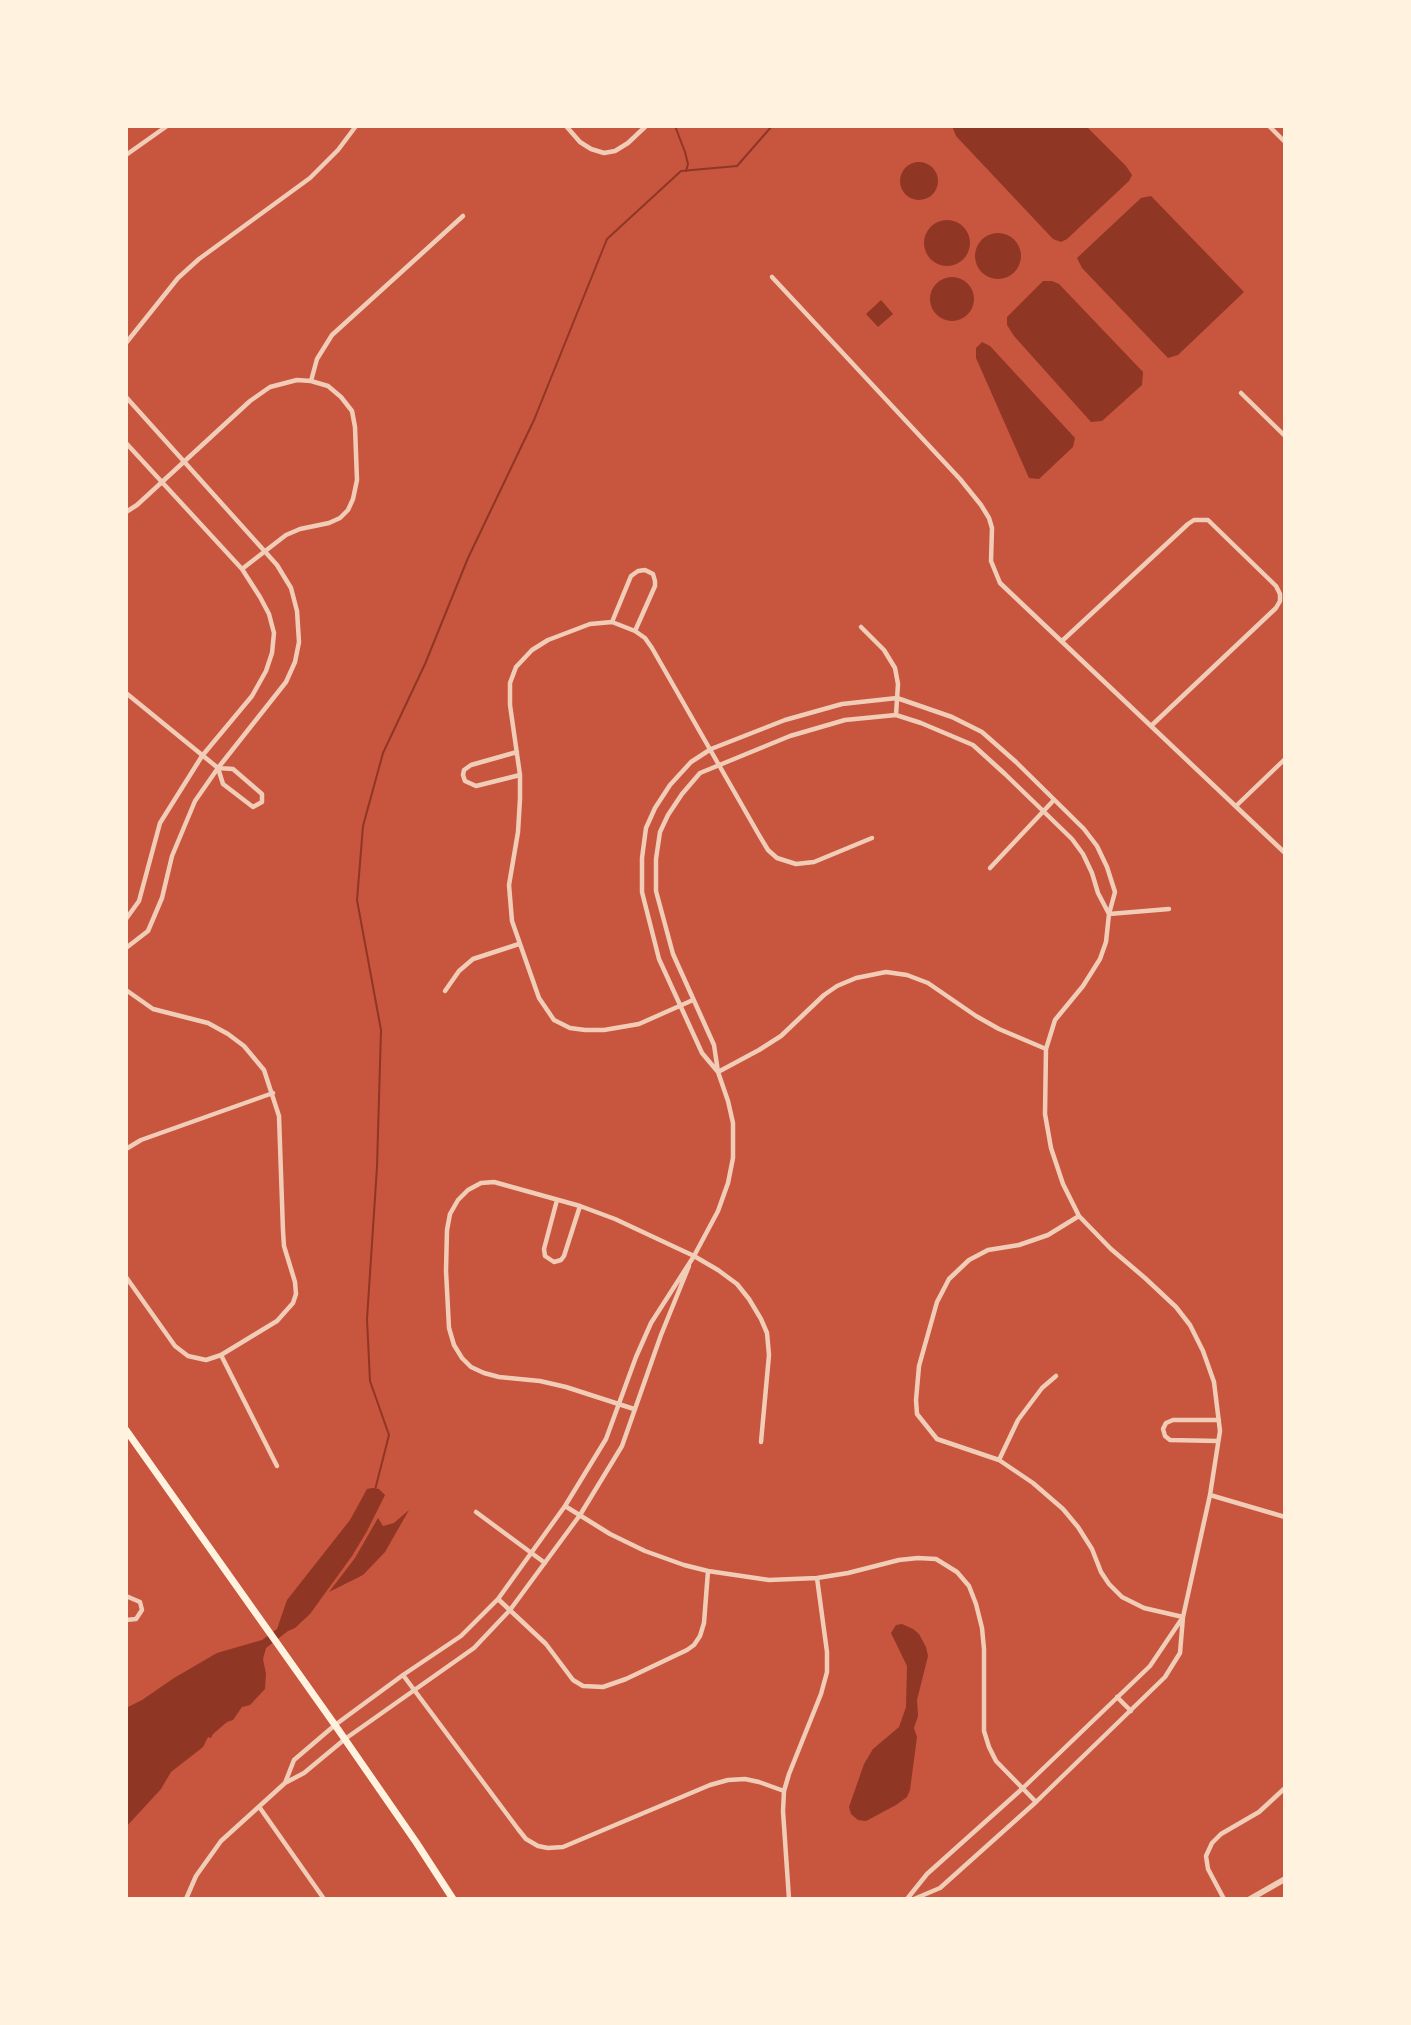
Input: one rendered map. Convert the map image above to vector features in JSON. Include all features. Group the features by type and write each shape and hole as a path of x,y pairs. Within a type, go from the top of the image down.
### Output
{"main road":[{"path":"126,1430 345,1739 453,1899"}],"street":[{"path":"126,155 167,126"},
{"path":"126,343 171,287 199,259 310,178 338,150 356,126"},
{"path":"566,126 580,142 591,150 604,153 622,147 646,126"},
{"path":"1269,126 1285,142"},
{"path":"311,381 317,359 332,335 464,216"},
{"path":"772,277 960,479 981,505 992,528 991,561 996,577 1015,598 1285,853"},
{"path":"126,512 250,401 270,387 297,380 328,386 352,411 355,427 357,480 348,510 340,518 329,523 300,529 286,535 242,569"},
{"path":"1241,393 1284,434"},
{"path":"126,396 277,565 291,588 297,611 299,642 295,662 286,682 195,801 172,856 162,898 148,931 126,948"},
{"path":"126,443 242,569 269,614 274,633 272,653 266,671 252,696 202,756 160,823 139,901 126,919"},
{"path":"1062,641 1188,524 1194,520 1208,520 1276,586 1280,594 1280,601 1276,608 1151,726"},
{"path":"612,622 631,576 638,571 645,570 652,574 656,581 635,631"},
{"path":"693,1000 652,1019 604,1030 570,1028 554,1020 538,998 512,921 509,885 518,832 520,799 520,775 510,683 516,667 532,650 548,640 590,624 612,622 635,631 645,638 652,648 768,850 777,858 796,864 814,862 872,838"},
{"path":"861,627 890,657 895,668 898,684 896,715"},
{"path":"126,693 218,768 232,769 262,794 262,802 252,806 223,784 218,768"},
{"path":"718,1072 702,1053 659,959 642,892 646,828 655,808 670,785 691,762 711,749 785,720 842,704 897,698 944,714 982,732 1084,829 1096,846 1107,867 1115,892 1109,915 1106,942 1100,959 1083,986 1055,1020 1046,1049 1045,1114 1051,1148 1063,1184 1079,1216 1111,1249 1168,1299 1190,1325 1203,1351 1215,1382 1220,1431 1210,1496 1183,1617 1180,1653 1165,1677 1036,1802 940,1888 914,1899"},
{"path":"285,1783 294,1760 335,1725 461,1636 498,1599 565,1506 606,1438 651,1323 693,1256 718,1210 728,1183 733,1158 733,1123 718,1072 714,1045 673,954 656,891 656,859 660,832 682,794 700,773 790,736 845,720 896,715 946,732 973,745 1071,839 1083,854 1109,915"},
{"path":"517,752 471,765 464,770 463,775 465,781 476,786 520,775"},
{"path":"1236,806 1285,759"},
{"path":"990,868 1053,801"},
{"path":"642,892 656,891"},
{"path":"1109,915 1169,909"},
{"path":"445,992 459,971 473,959 519,944"},
{"path":"718,1072 781,1036 824,995 837,986 856,978 886,972 907,975 928,982 976,1017 1046,1049"},
{"path":"126,990 153,1009 208,1023 228,1034 244,1046 264,1070 279,1116 284,1246 295,1282 296,1294 293,1303 277,1321 221,1355 206,1360 188,1356 175,1346 126,1277"},
{"path":"126,1149 141,1140 273,1093"},
{"path":"634,1410 566,1387 484,1373 462,1358 454,1346 449,1328 446,1271 447,1230 450,1215 458,1200 468,1190 481,1183 494,1182 580,1206 615,1219 693,1256 737,1284 749,1299 767,1333 769,1355 761,1442"},
{"path":"557,1200 544,1249 545,1256 554,1262 561,1260 564,1256 580,1206"},
{"path":"1079,1216 1048,1235 1019,1245 988,1250 969,1260 949,1279 937,1302 919,1366 916,1414 937,1439 999,1460 1033,1483 1063,1509 1078,1527 1109,1584 1122,1597 1144,1608 1183,1617"},
{"path":"186,1899 196,1876 221,1841 285,1783 304,1773 345,1739 474,1648 510,1610 580,1515 622,1446 661,1335 693,1256"},
{"path":"221,1355 277,1466"},
{"path":"999,1460 1018,1420 1042,1388 1056,1376"},
{"path":"1218,1441 1170,1440 1163,1429 1166,1423 1173,1420 1219,1420"},
{"path":"1210,1496 1285,1517"},
{"path":"565,1506 610,1534 645,1551 708,1571 770,1580 817,1578 918,1558 936,1559 957,1572 969,1586 982,1628 984,1731 996,1761 1036,1802"},
{"path":"476,1512 545,1563"},
{"path":"498,1599 546,1644 573,1680 583,1686 603,1687 626,1679 694,1645 704,1623 708,1571"},
{"path":"789,1899 783,1811 784,1791 821,1694 827,1671 827,1652 817,1578"},
{"path":"126,1596 140,1602 142,1610 136,1619 126,1620"},
{"path":"907,1899 927,1874 1023,1788 1150,1666 1183,1617"},
{"path":"403,1675 522,1834 538,1846 563,1847 710,1785 729,1780 745,1779 784,1791"},
{"path":"1117,1697 1131,1711"},
{"path":"1224,1899 1208,1869 1206,1856 1212,1843 1221,1834 1259,1812 1285,1788"},
{"path":"260,1808 324,1899"},
{"path":"1250,1899 1285,1879"}],"shaded area":[{"path":"952,126 1086,126 1132,175 1129,181 1061,242 1053,239 956,136"},
{"path":"919,162 932,168 938,181 932,194 919,200 906,194 900,181 906,168"},
{"path":"1151,196 1244,292 1178,355 1168,358 1082,268 1077,258 1141,198"},
{"path":"947,220 963,227 970,243 963,259 947,266 931,259 924,243 931,227"},
{"path":"998,233 1014,240 1021,256 1014,272 998,279 982,272 975,256 982,240"},
{"path":"952,277 961,278 968,283 973,290 973,308 968,315 961,320 952,321 943,320 936,315 931,308 930,299 931,290 936,283 943,278"},
{"path":"1043,281 1059,284 1143,372 1142,385 1102,421 1091,422 1014,336 1007,325 1007,317"},
{"path":"881,300 893,314 878,327 866,314"},
{"path":"982,342 990,346 1075,438 1073,447 1039,479 1029,478 976,358 976,348"},
{"path":"367,1489 379,1489 385,1495 352,1556 310,1614 295,1628 266,1648 263,1659 266,1674 265,1689 250,1705 242,1707 233,1720 227,1722 211,1738 208,1737 203,1747 171,1772 161,1789 126,1827 126,1708 217,1653 262,1640 277,1629 287,1600 350,1520"},
{"path":"409,1510 385,1552 363,1575 329,1592 355,1558 378,1518 383,1526 394,1523"},
{"path":"902,1624 919,1634 928,1656 917,1700 918,1716 914,1728 917,1737 910,1790 907,1797 896,1805 866,1821 858,1820 851,1814 849,1807 864,1764 873,1749 899,1727 906,1707 907,1666 891,1633 896,1625"}],"waterway":[{"path":"675,126 688,164 686,171"},
{"path":"375,1490 389,1435 370,1381 367,1319 377,1167 381,1030 357,900 363,826 383,753 425,664 468,558 534,420 607,239 681,171 737,166 772,126"}]}
